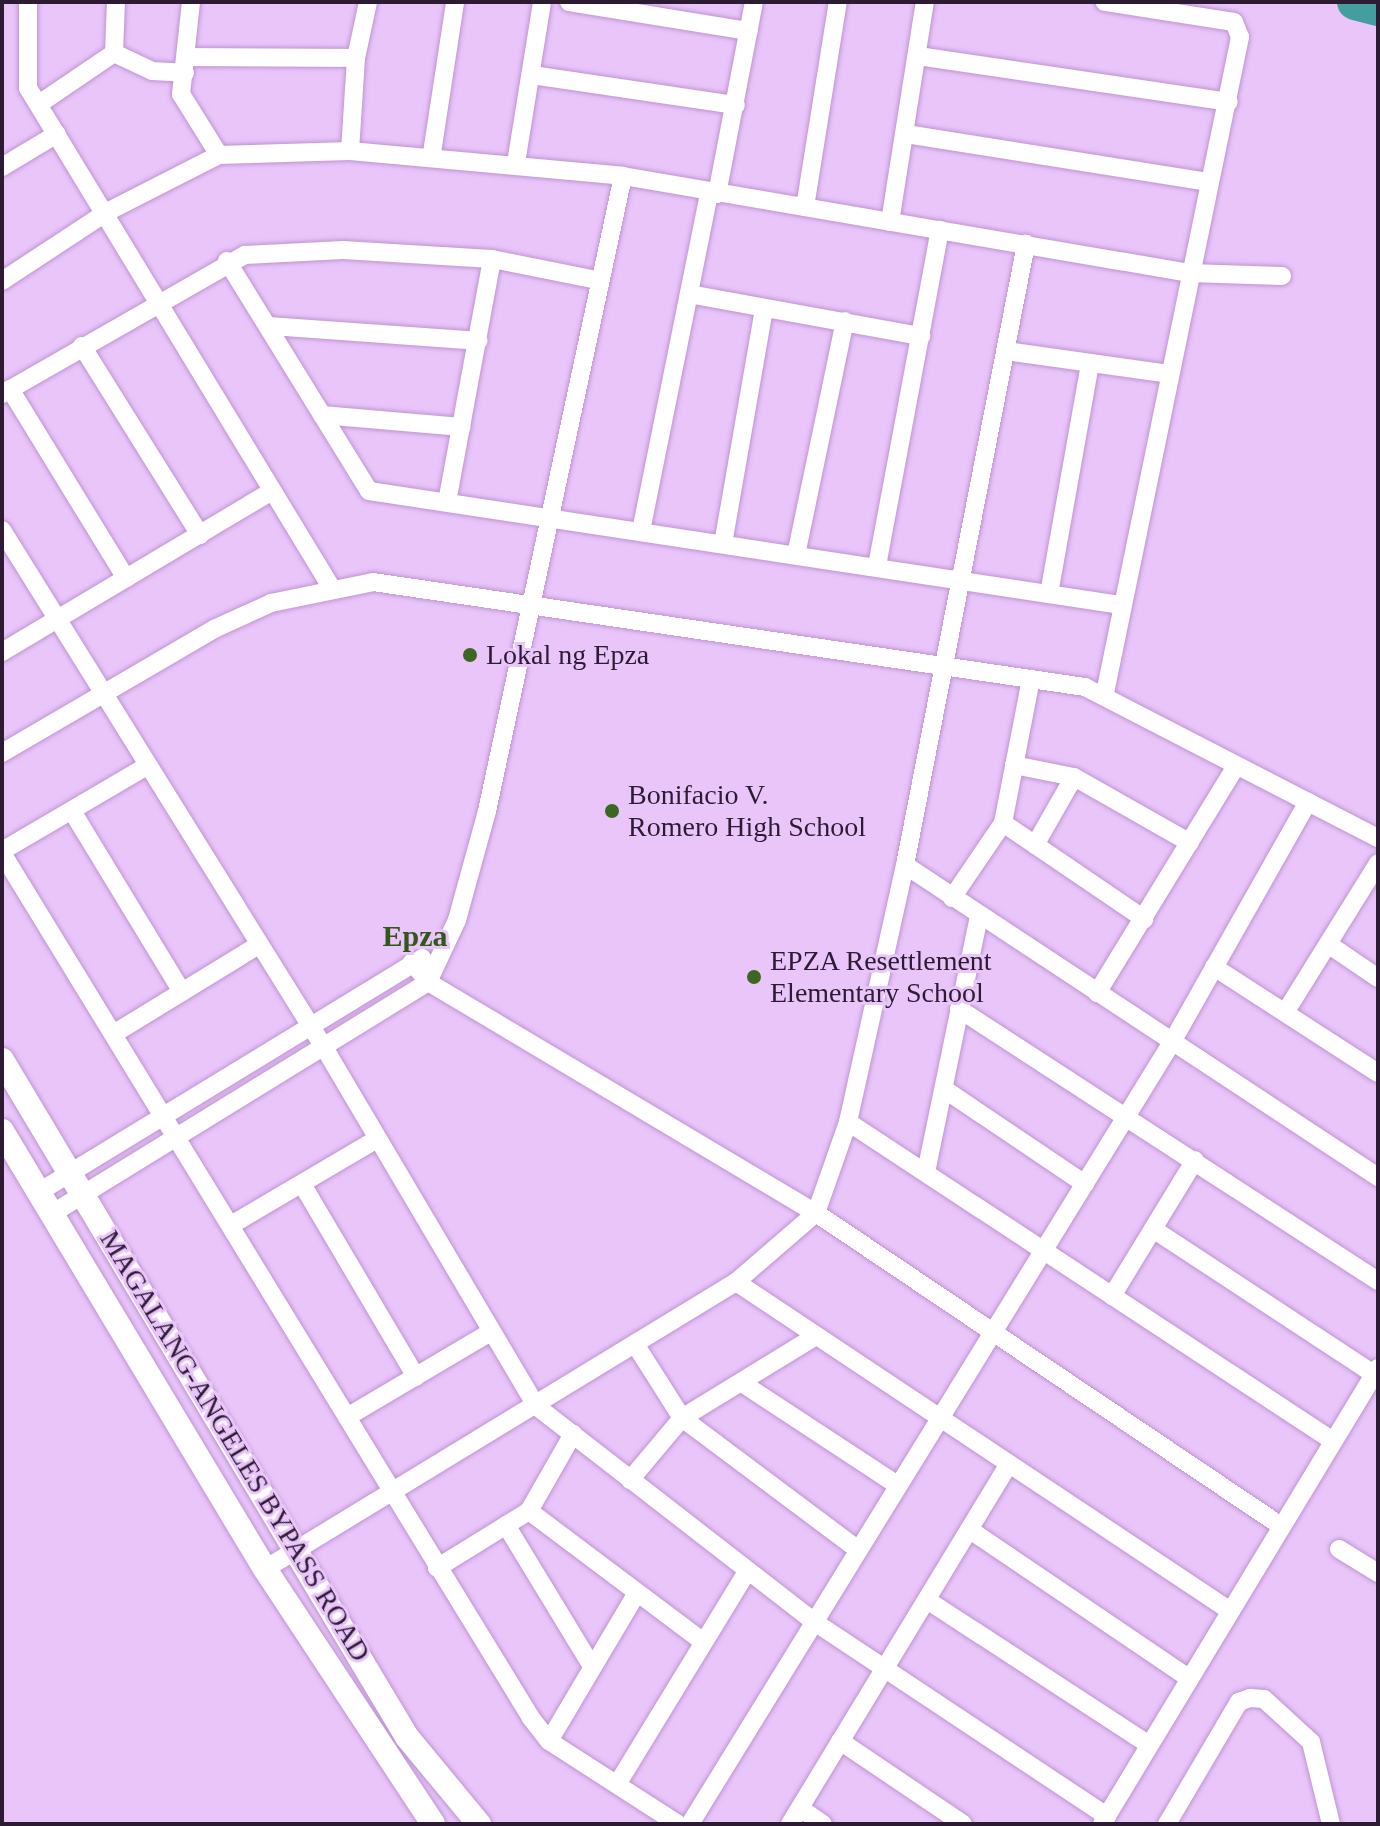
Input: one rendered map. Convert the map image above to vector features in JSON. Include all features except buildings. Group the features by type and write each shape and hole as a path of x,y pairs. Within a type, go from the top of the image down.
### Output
{"street":[{"path":"28,2 25,76 39,104 331,587"},
{"path":"114,53 116,2"},
{"path":"191,2 187,65 181,94 219,155"},
{"path":"350,151 356,58 368,2"},
{"path":"432,153 455,2"},
{"path":"516,163 542,2"},
{"path":"569,2 749,31"},
{"path":"641,531 689,294 736,105 754,2"},
{"path":"805,207 838,2"},
{"path":"890,222 925,2"},
{"path":"1105,2 1234,22 1240,37 1105,693"},
{"path":"39,104 114,53"},
{"path":"114,53 152,71 187,65 356,58"},
{"path":"918,56 1229,102"},
{"path":"532,75 736,105"},
{"path":"2,167 57,134"},
{"path":"906,134 1209,182"},
{"path":"2,281 107,212 219,155 350,151 432,153 623,176 713,194 1189,273 1282,276"},
{"path":"53,1213 325,1049 428,982 443,951 487,811 545,516 623,176"},
{"path":"877,566 940,230"},
{"path":"265,1569 391,1496 736,1282 816,1213 848,1122 905,865 964,582 1026,244"},
{"path":"126,578 6,392 157,299 227,261 331,250 492,259 597,280"},
{"path":"447,502 492,259"},
{"path":"227,261 270,326 369,491 1121,605"},
{"path":"689,294 921,336"},
{"path":"723,544 764,309"},
{"path":"796,555 845,321"},
{"path":"270,326 478,341"},
{"path":"82,346 200,535"},
{"path":"1006,351 1170,374"},
{"path":"1049,594 1090,364"},
{"path":"322,415 461,427"},
{"path":"2,652 272,491"},
{"path":"2,530 145,767 325,1049 489,1333 536,1406 813,1621 1104,1820 1187,1677 1376,1371 1153,1229"},
{"path":"2,753 214,629 331,587 404,585 1031,679 1105,693 1236,766 1378,838"},
{"path":"952,898 1003,823 1031,679"},
{"path":"1014,765 1074,777 1190,843"},
{"path":"1097,993 1236,766"},
{"path":"145,767 2,852 180,1136 391,1496 549,1741 678,1824"},
{"path":"1035,845 1074,777"},
{"path":"690,1824 1172,1042 1308,802"},
{"path":"72,811 182,992"},
{"path":"1003,823 1144,919"},
{"path":"1286,1011 1328,944 1373,884 1378,863"},
{"path":"905,865 979,917 1378,1177"},
{"path":"926,1172 979,917"},
{"path":"1328,944 1378,978"},
{"path":"115,1033 257,946"},
{"path":"39,1192 312,1030 412,962 443,951"},
{"path":"412,962 428,982 816,1213 1281,1526"},
{"path":"1214,967 1378,1073"},
{"path":"959,1009 1127,1114 1378,1281"},
{"name":"MAGALANG-ANGELES BYPASS ROAD","path":"2,1060 298,1549 407,1737 479,1824"},
{"path":"944,1089 1085,1184"},
{"path":"848,1122 1333,1441"},
{"name":"MAGALANG-ANGELES BYPASS ROAD","path":"2,1131 265,1569 433,1824"},
{"path":"231,1225 377,1139"},
{"path":"1112,1296 1195,1160"},
{"path":"302,1184 416,1377"},
{"path":"736,1282 1229,1610"},
{"path":"347,1417 489,1333"},
{"path":"630,1480 682,1418 816,1336"},
{"path":"635,1344 682,1418 857,1549"},
{"path":"742,1383 897,1485"},
{"path":"437,1568 529,1511 573,1434"},
{"path":"823,1824 795,1816 1009,1464"},
{"path":"529,1511 635,1596 702,1641"},
{"path":"506,1525 591,1665"},
{"path":"970,1530 1187,1677"},
{"path":"1339,1549 1378,1573"},
{"path":"618,1783 702,1641 747,1572"},
{"path":"549,1741 591,1665 635,1596"},
{"path":"927,1600 1148,1744"},
{"path":"1167,1824 1239,1702 1250,1698 1264,1699 1311,1742 1321,1771 1322,1819"},
{"path":"840,1741 963,1824"}],"waterway":[{"path":"1355,2 1378,8"}],"place":[{"name":"Lokal ng Epza","path":"470,655"},
{"name":"Bonifacio V. Romero High School","path":"612,811"},
{"name":"EPZA Resettlement Elementary School","path":"754,977"}],"district":[{"name":"Epza","path":"415,936"}]}
